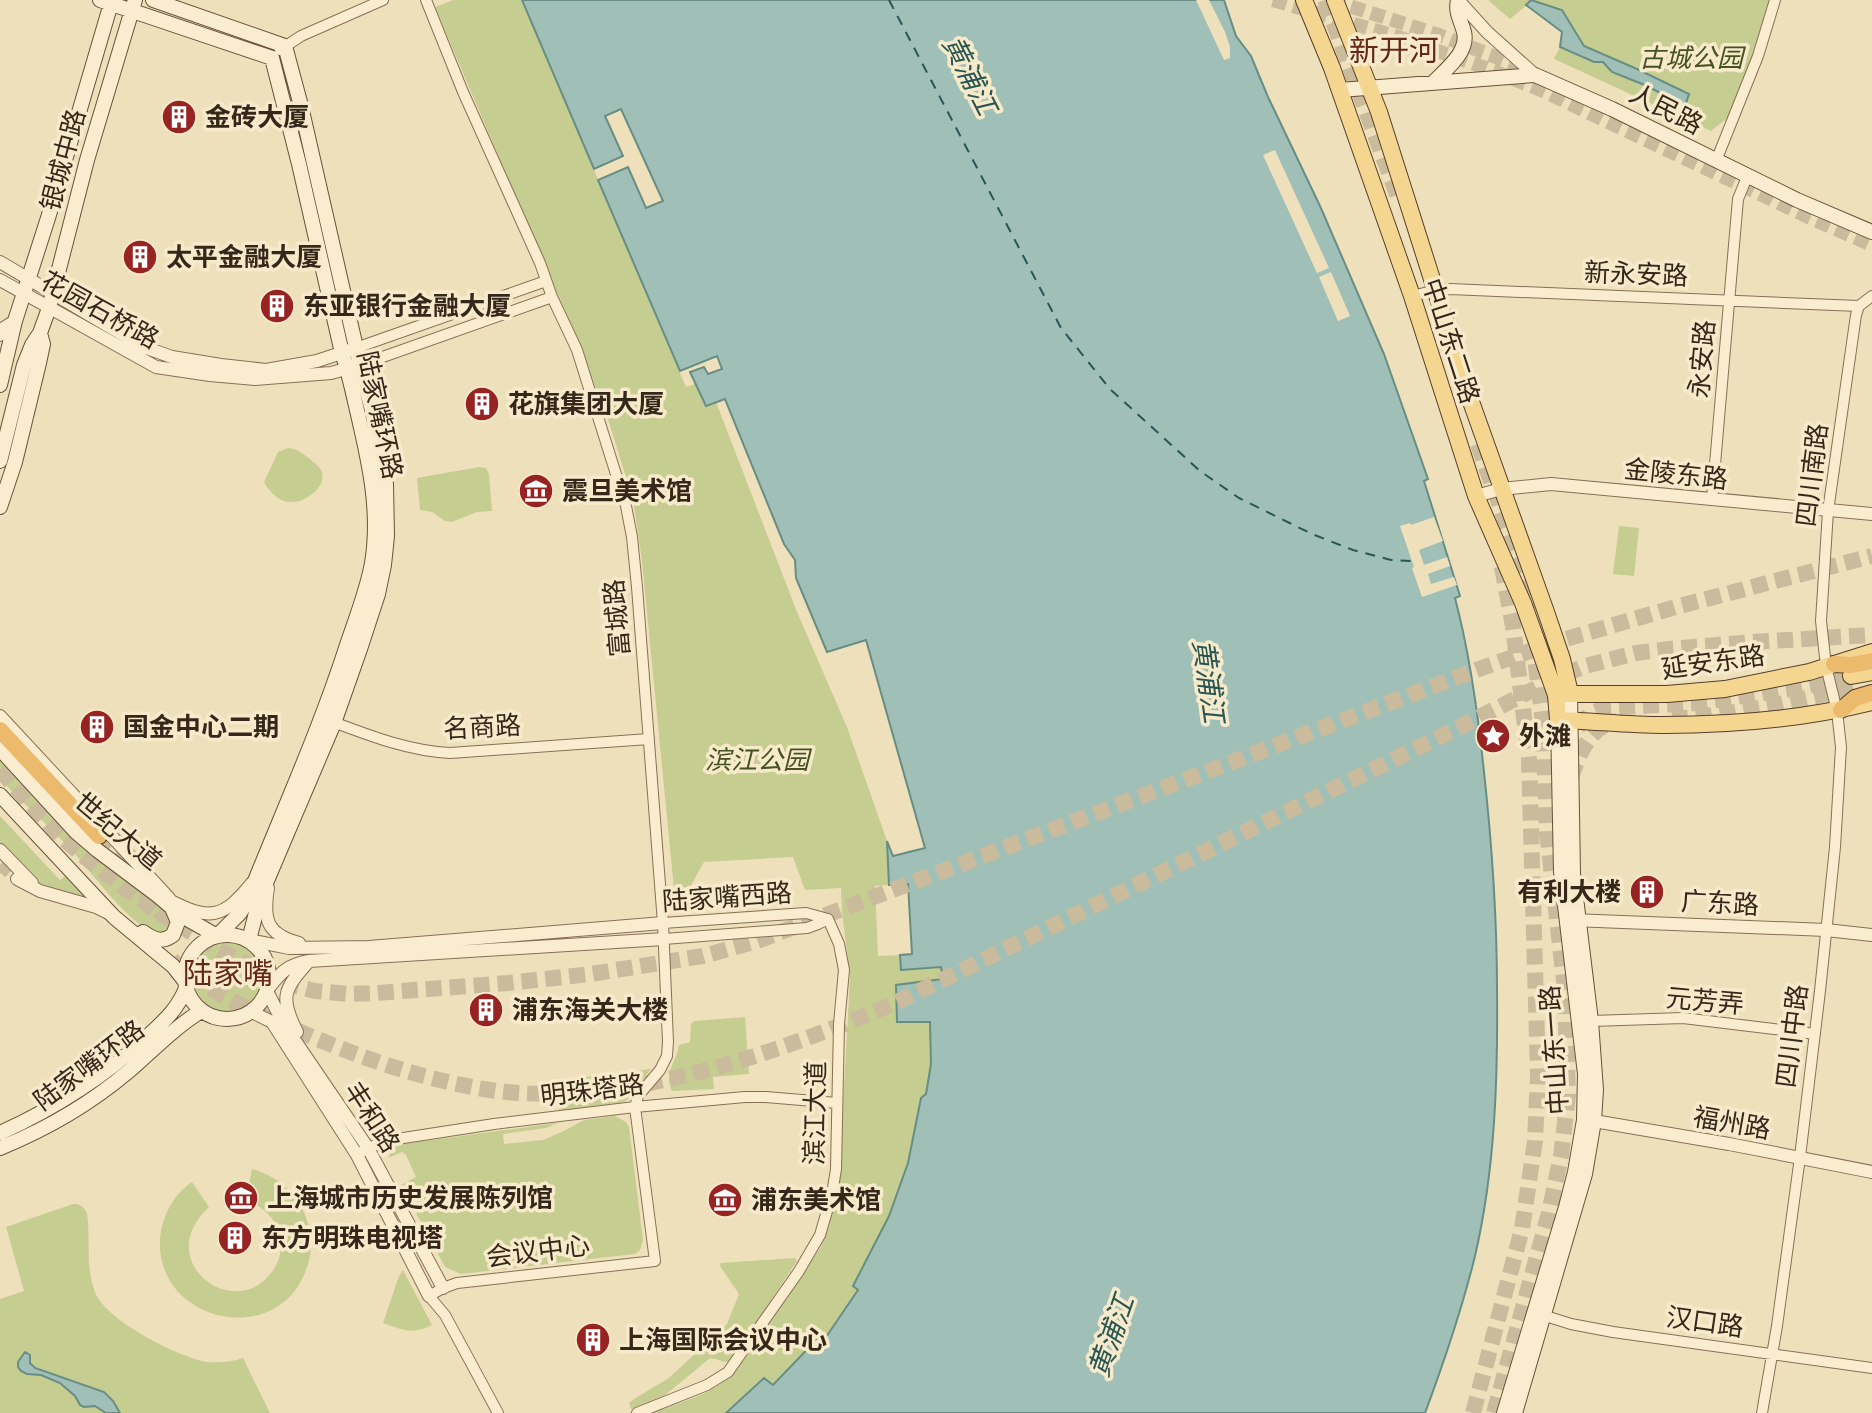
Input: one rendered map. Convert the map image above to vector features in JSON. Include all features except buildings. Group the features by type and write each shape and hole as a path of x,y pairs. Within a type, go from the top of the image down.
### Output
{"highway":[{"path":"1830,665 1872,661"},
{"path":"1839,710 1855,698 1865,680"},
{"path":"0,730 99,836"}],"main road":[{"path":"153,0 285,46"},
{"name":"中山东二路","path":"1304,0 1340,90 1412,296 1476,496 1563,694"},
{"name":"中山东二路","path":"1335,0 1370,87 1469,396 1562,659 1563,694"},
{"path":"1434,82 1462,49 1465,37 1456,10 1458,0"},
{"path":"108,1 134,5 272,58"},
{"name":"银城中路","path":"0,385 15,321 108,1"},
{"name":"银城中路","path":"40,333 87,160 134,5"},
{"name":"陆家嘴环路","path":"285,46 300,102 349,350"},
{"name":"陆家嘴环路","path":"217,936 240,913 264,876 328,720 372,562 372,486 354,367 272,58"},
{"path":"1340,90 1535,75"},
{"name":"人民路","path":"1535,75 1612,109 1747,177 1872,232"},
{"path":"0,461 24,365 40,333"},
{"path":"0,507 15,462 43,344 40,333"},
{"name":"延安东路","path":"1563,694 1667,694 1725,689 1809,672 1872,652"},
{"path":"1563,694 1565,720 1625,723 1700,724 1803,716 1872,702"},
{"path":"1624,694 1609,702 1607,713 1625,723"},
{"name":"中山东一路","path":"1565,720 1572,850 1572,920 1589,1120"},
{"name":"世纪大道","path":"0,749 77,833 202,929 217,936"},
{"path":"0,795 117,919 173,966 201,1011 227,1020 252,1012 268,990 270,976 261,951 249,940 234,935 217,936 196,947 189,957 185,984"},
{"name":"陆家嘴环路","path":"249,940 264,876"},
{"path":"117,919 133,924 154,939 165,940 173,935 178,922 167,901"},
{"name":"中山东一路","path":"1515,1413 1596,1090 1591,1021 1572,920"},
{"name":"陆家嘴环路","path":"0,1133 43,1113 109,1070 173,1012 182,1000 185,984"},
{"name":"陆家嘴环路","path":"0,1148 42,1130 98,1095 181,1024 201,1011"},
{"name":"中山东一路","path":"1504,1413 1539,1314"}],"street":[{"path":"272,58 301,36 383,0"},
{"name":"富城路","path":"426,0 463,92 577,350 626,506 632,537 663,923 668,1024 667,1056 660,1070 638,1096 635,1107"},
{"name":"人民路","path":"1458,0 1487,32 1535,75"},
{"path":"1716,161 1758,56 1775,0"},
{"name":"永安路","path":"1712,499 1738,199 1747,177"},
{"name":"花园石桥路","path":"0,262 144,347 172,357 266,370 317,361 546,281"},
{"name":"花园石桥路","path":"0,280 156,367 255,379 289,378 354,367 552,297"},
{"name":"新永安路","path":"1412,296 1450,289 1859,306"},
{"path":"1859,306 1872,296"},
{"name":"四川南路","path":"1839,710 1821,621 1828,511 1859,306"},
{"path":"0,335 2,329 15,321"},
{"name":"金陵东路","path":"1476,496 1501,489 1551,484 1872,514"},
{"name":"四川中路","path":"1762,1413 1777,1326 1815,1034 1835,847 1841,747 1839,710"},
{"path":"0,716 167,901 196,912 219,912 264,876"},
{"name":"名商路","path":"328,720 404,747 428,752 649,739"},
{"path":"0,850 40,891"},
{"path":"264,876 265,913 273,930 295,942 322,948"},
{"path":"17,879 40,891 96,907 117,919"},
{"name":"陆家嘴西路","path":"249,940 289,948 369,947 806,913 828,919"},
{"name":"陆家嘴西路","path":"268,990 281,973 293,964 309,961 807,928 828,919"},
{"name":"滨江大道","path":"637,1413 707,1385 728,1372 813,1250 825,1223 835,1182 839,1024 844,970 839,944 828,919"},
{"name":"广东路","path":"1572,920 1826,930 1872,935"},
{"path":"309,961 293,978 285,998 291,1021 313,1057 312,1066"},
{"name":"丰和路","path":"268,990 283,1023 312,1066 443,1288 445,1315"},
{"name":"丰和路","path":"252,1012 272,1022 363,1152 429,1296 445,1315 498,1413"},
{"name":"元芳弄","path":"1591,1021 1683,1018 1815,1034"},
{"name":"明珠塔路","path":"363,1152 384,1141 635,1107 745,1097 837,1103"},
{"name":"会议中心","path":"429,1296 457,1283 655,1261 635,1107"},
{"name":"福州路","path":"1589,1120 1872,1172"},
{"name":"汉口路","path":"1539,1314 1613,1332 1872,1368"}],"green space":[{"name":"滨江公园","path":"453,0 522,0 686,387 695,384 706,406 716,402 797,612 847,727 887,841 889,885 875,886 878,956 900,955 901,970 941,967 943,979 930,1022 931,1064 926,1094 921,1098 908,1162 889,1216 854,1286 858,1290 824,1340 818,1337 773,1385 763,1378 726,1413 651,1413 704,1393 732,1375 821,1247 839,1180 850,977 841,888 805,890 793,857 704,862 690,887 674,889 642,561 633,499 606,413 435,7"},
{"name":"古城公园","path":"1488,0 1775,0 1734,113 1711,131 1554,59 1562,32 1526,6 1510,19"},
{"path":"288,448 307,457 322,473 321,483 314,492 294,502 276,496 264,482 278,452"},
{"path":"486,468 489,474 492,511 477,512 452,522 420,510 417,478"},
{"path":"1619,526 1639,528 1634,576 1613,574"},
{"path":"0,757 169,913 175,925 160,937 134,920 0,779"},
{"path":"0,816 60,880 65,876 88,900 33,880 0,852"},
{"path":"227,943 251,953 261,977 251,1001 227,1011 203,1001 193,977 203,953"},
{"path":"745,1017 749,1074 713,1077 714,1089 672,1091 669,1074 679,1045 690,1042 691,1024 694,1021"},
{"path":"651,1069 624,1102 559,1111 556,1088 560,1080"},
{"path":"615,1116 629,1127 643,1240 635,1254 461,1274 445,1267 401,1185 416,1177 406,1155 402,1152 388,1158 393,1148 402,1144 557,1123 546,1128 503,1134 504,1144 543,1140 584,1120"},
{"path":"252,1169 272,1177 296,1198 309,1227 310,1257 304,1275 288,1298 267,1312 243,1317 218,1315 195,1305 176,1289 163,1267 161,1230 174,1200 192,1182 209,1207 193,1227 189,1247 193,1264 204,1279 219,1288 237,1291 255,1287 274,1269 281,1243 273,1220 264,1210 246,1200"},
{"path":"78,1204 87,1213 90,1273 101,1303 144,1336 194,1359 225,1362 243,1358 270,1413 0,1413 0,1299 24,1291 6,1227"},
{"path":"795,1258 797,1261 728,1362 709,1359 659,1400 631,1409 629,1403 669,1378 727,1324 739,1294 721,1263"},
{"path":"403,1270 432,1325 413,1331 383,1323"}],"water":[{"name":"黄浦江","path":"522,0 1224,0 1236,36 1251,56 1384,354 1428,479 1424,481 1460,596 1455,598 1476,706 1495,908 1497,1023 1494,1124 1487,1191 1475,1256 1425,1413 726,1413 764,1378 773,1385 819,1337 824,1340 858,1290 853,1286 889,1216 908,1163 931,1064 930,1022 897,1022 896,985 943,979 941,967 901,970 900,955 912,954 908,884 889,885 887,841 893,856 925,848 866,640 827,652 796,578 795,560 784,544 725,399 706,406 690,372 704,367 708,374 722,369 717,356 680,371 598,180 628,167 646,208 663,201 621,109 605,116 623,156 594,169"},
{"path":"1531,0 1562,10 1584,46 1689,94 1685,106 1612,72 1603,62 1594,62 1560,47 1562,32 1526,5"},
{"path":"25,1352 30,1355 30,1363 35,1368 104,1392 120,1413 106,1413 95,1406 84,1407 60,1383 21,1371 18,1362"}],"pier":[{"path":"1196,0 1209,0 1225,32 1230,58 1224,60"},
{"path":"1275,150 1329,268 1317,273 1263,155"},
{"path":"1331,272 1350,316 1338,321 1319,277"},
{"path":"1434,517 1443,541 1419,550 1424,565 1447,557 1450,566 1428,574 1431,584 1454,577 1457,585 1422,597 1400,526"}],"ferry route":[{"path":"889,0 1061,328 1110,389 1200,471 1239,498 1312,534 1353,550 1391,560 1412,561"}],"tunnel":[{"path":"1273,0 1398,37 1541,90 1872,245"},
{"path":"1325,0 1398,197"},
{"path":"1331,0 1439,35 1527,69"},
{"path":"1478,444 1513,546 1528,609"},
{"path":"99,836 126,865 163,915 218,949 284,983 315,991 349,994 591,974 703,956 757,941 1559,641 1872,556"},
{"path":"1473,1413 1522,1229 1535,1141 1538,1074 1529,759 1513,626 1501,562"},
{"path":"172,960 204,984 256,1012 398,1069 467,1086 541,1094 647,1084 700,1072 805,1039 901,1000 1585,666 1636,653 1670,649 1872,635"},
{"path":"1494,1413 1549,1213 1561,1156 1568,1095 1565,989 1547,832 1543,721 1533,643"},
{"path":"1578,727 1590,714 1604,708 1696,703 1851,676"},
{"path":"1672,719 1764,707 1854,687"},
{"path":"1571,778 1587,742 1600,729 1617,721"},
{"path":"0,770 64,839 163,915"},
{"path":"0,865 17,879"}],"place":[{"name":"金砖大厦","path":"179,117"},
{"name":"太平金融大厦","path":"140,257"},
{"name":"东亚银行金融大厦","path":"277,306"},
{"name":"花旗集团大厦","path":"482,404"},
{"name":"震旦美术馆","path":"536,491"},
{"name":"国金中心二期","path":"97,727"},
{"name":"外滩","path":"1493,736"},
{"name":"有利大楼","path":"1647,892"},
{"name":"浦东海关大楼","path":"486,1010"},
{"name":"上海城市历史发展陈列馆","path":"241,1198"},
{"name":"浦东美术馆","path":"725,1200"},
{"name":"东方明珠电视塔","path":"235,1238"},
{"name":"上海国际会议中心","path":"593,1340"}],"district":[{"name":"新开河","path":"1394,51"},
{"name":"陆家嘴","path":"228,974"}]}
